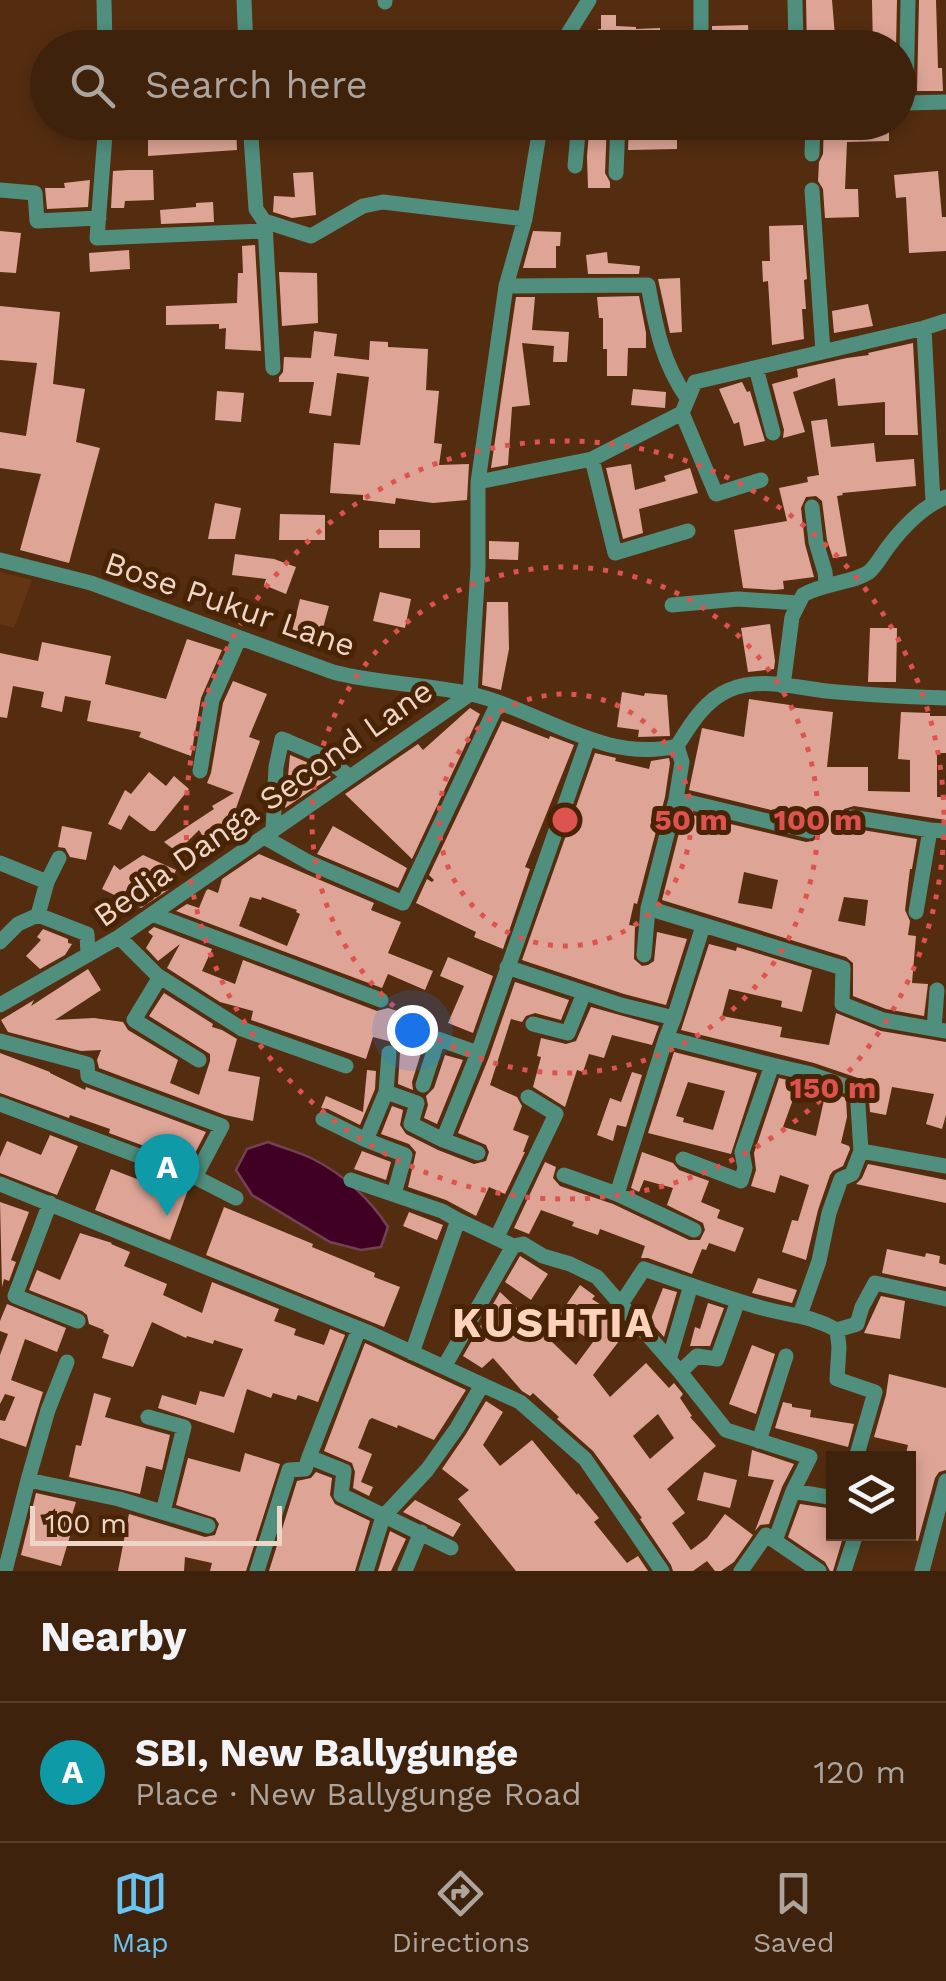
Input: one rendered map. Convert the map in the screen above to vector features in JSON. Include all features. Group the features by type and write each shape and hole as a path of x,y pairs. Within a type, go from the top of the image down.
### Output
{"street":[{"path":"104,0 105,30"},
{"path":"244,0 245,30"},
{"path":"570,30 589,0"},
{"path":"701,0 701,30"},
{"path":"796,0 796,30"},
{"path":"906,30 908,0"},
{"path":"916,103 946,102"},
{"path":"107,140 97,238 264,231 264,221"},
{"path":"251,140 256,209 264,221 273,368"},
{"name":"Bedia Danga Second Lane","path":"0,1005 119,937 470,694 478,567 478,482 506,286 524,219 538,140"},
{"path":"575,166 577,140"},
{"path":"616,174 617,140"},
{"path":"812,140 812,154"},
{"path":"0,190 36,193 38,221 99,218"},
{"path":"812,190 823,352"},
{"path":"264,221 312,236 363,206 382,202 524,219"},
{"path":"506,286 648,285 662,352 716,494 761,480"},
{"path":"478,482 592,458 685,406 695,382 946,321"},
{"path":"783,686 792,618 802,595 826,584 858,578 871,570 900,531 939,500 924,328"},
{"path":"756,368 773,433"},
{"path":"592,458 614,553 688,530"},
{"path":"812,508 826,584"},
{"name":"Bose Pukur Lane","path":"0,560 92,583 239,639 358,678 470,694 588,739 635,751 677,746"},
{"path":"672,605 738,598 798,603"},
{"path":"200,771 212,700 239,639"},
{"path":"644,956 648,908 682,762 677,746 696,716 726,690 769,684 946,698"},
{"path":"350,776 324,757 282,739 268,834 310,863 403,903 498,703"},
{"path":"443,1140 588,739"},
{"path":"676,799 809,831"},
{"path":"852,817 938,830 916,912"},
{"path":"38,915 59,858"},
{"path":"0,863 47,882"},
{"path":"648,908 844,968 842,1004 883,1020 940,1030 937,990"},
{"path":"152,914 381,1000"},
{"path":"0,942 18,924 38,915 87,934 88,956"},
{"path":"616,1194 703,926"},
{"path":"119,937 160,977 242,1028 346,1066"},
{"path":"507,967 674,1018"},
{"path":"160,977 134,1020 199,1060"},
{"path":"532,1024 568,1032 584,993"},
{"path":"666,1038 811,1074 857,1090 861,1151 852,1174 841,1179 800,1315"},
{"path":"423,1085 438,1039 478,1052"},
{"path":"0,1041 88,1064 88,1076 222,1126 195,1177"},
{"path":"366,1140 386,1092 389,1053"},
{"path":"683,1158 740,1182 745,1168 742,1152 772,1065"},
{"path":"386,1092 418,1103 411,1124"},
{"path":"496,1237 556,1114 528,1097"},
{"path":"0,1104 195,1177 236,1198"},
{"path":"380,1112 478,1153"},
{"path":"323,1119 405,1155 394,1194"},
{"path":"861,1151 946,1166"},
{"path":"564,1175 694,1230"},
{"path":"351,1180 442,1211 513,1246 523,1244 598,1278 726,1430 810,1456 775,1541"},
{"path":"0,1184 359,1329 520,1402 585,1458 662,1571"},
{"path":"50,1203 15,1296 78,1321"},
{"path":"412,1352 458,1220"},
{"path":"444,1368 513,1246"},
{"path":"622,1304 644,1268 760,1308 820,1321 836,1330 858,1324 875,1283 946,1299"},
{"path":"674,1366 691,1285"},
{"path":"674,1366 697,1356 717,1359 738,1301"},
{"path":"257,1571 289,1470 305,1470 359,1329"},
{"path":"836,1330 837,1380 875,1392 858,1451"},
{"path":"759,1441 786,1356"},
{"path":"5,1571 48,1410 66,1362"},
{"path":"366,1571 384,1517 427,1470 458,1428 482,1385"},
{"path":"148,1417 184,1428 163,1512"},
{"path":"309,1457 344,1471 341,1494 451,1548"},
{"path":"28,1480 120,1499 208,1526"},
{"path":"922,1571 939,1534 946,1481"},
{"path":"792,1492 826,1497"},
{"path":"405,1571 421,1532"},
{"path":"741,1571 766,1535 819,1571"},
{"path":"844,1571 854,1541"}],"shaded area":[{"path":"0,572 32,580 14,628 0,624"},
{"path":"268,1142 313,1159 355,1188 388,1227 381,1247 361,1250 330,1242 252,1195 236,1170 247,1149"}],"building":[{"path":"806,0 832,0 834,30 807,30"},
{"path":"872,0 897,0 896,30 873,30"},
{"path":"919,0 936,0 938,68 942,68 943,91 917,91"},
{"path":"601,15 616,15 616,26 660,30 598,30"},
{"path":"748,25 748,30 712,30 712,26"},
{"path":"148,140 237,140 237,150 148,156"},
{"path":"588,140 606,140 605,173 610,188 588,188"},
{"path":"628,140 677,140 677,149 628,150"},
{"path":"823,140 889,140 847,142 845,189 858,189 859,217 825,218 823,189 818,181"},
{"path":"153,170 154,200 125,201 124,208 111,208 113,171"},
{"path":"938,171 942,217 946,217 946,251 909,253 906,197 896,198 894,175"},
{"path":"313,172 316,215 292,218 273,212 274,196 295,197 293,173"},
{"path":"90,180 88,207 47,209 45,188 65,188 64,183"},
{"path":"213,202 214,222 161,224 160,210"},
{"path":"803,225 807,279 806,309 802,309 804,339 772,345 768,281 763,282 762,261 770,261 769,226"},
{"path":"0,231 21,233 16,273 0,272"},
{"path":"533,231 561,232 560,246 556,246 556,268 523,268"},
{"path":"255,245 261,351 225,349 226,328 219,329 219,324 166,325 166,306 237,303 238,273 243,273 242,246"},
{"path":"129,250 130,269 90,272 89,253"},
{"path":"607,252 608,263 640,266 639,274 588,274 586,255"},
{"path":"279,272 317,273 318,323 282,326"},
{"path":"680,278 682,332 670,333 658,279"},
{"path":"639,296 646,348 628,348 627,376 607,376 607,349 603,349 603,318 599,318 597,297"},
{"path":"516,297 535,297 532,330 569,332 567,362 553,362 554,346 522,343 530,405 512,407 508,465 491,468"},
{"path":"868,304 873,326 834,333 832,311"},
{"path":"0,306 60,312 53,384 85,389 76,442 100,448 69,563 20,550 41,474 0,468 0,432 26,436 37,363 0,360"},
{"path":"314,331 337,334 334,356 369,360 370,341 388,342 388,347 428,349 426,390 439,391 434,443 442,444 439,465 469,464 467,500 433,503 396,498 395,504 363,500 363,495 330,493 334,443 360,445 369,377 337,373 331,416 309,413 314,382 279,382 279,377 284,357 311,358"},
{"path":"913,343 918,435 885,435 885,402 838,406 835,378 793,392 805,432 783,438 772,384 798,377 797,369"},
{"path":"742,382 750,391 765,441 744,446 739,422 734,424 719,389"},
{"path":"633,389 666,392 665,408 631,405"},
{"path":"217,391 244,393 241,422 215,420"},
{"path":"827,419 831,447 874,443 876,462 914,459 916,486 837,496 847,556 833,558 822,501 816,496 806,497 801,508 814,577 783,581 784,589 743,588 734,530 787,521 779,488 808,482 807,477 819,475 811,421"},
{"path":"631,464 635,490 666,481 664,476 690,468 698,493 639,509 643,533 623,539 606,468"},
{"path":"215,503 241,508 235,539 208,539"},
{"path":"280,514 325,515 325,540 279,540"},
{"path":"379,530 420,530 420,548 379,548"},
{"path":"489,541 519,542 518,560 489,559"},
{"path":"235,554 274,559 296,567 286,594 264,585 266,579 232,575"},
{"path":"380,592 411,599 405,628 373,621"},
{"path":"300,599 329,606 320,639 292,632"},
{"path":"487,602 508,602 509,649 501,690 482,685"},
{"path":"770,624 774,669 748,672 741,628"},
{"path":"870,628 897,628 896,682 868,682"},
{"path":"187,639 222,650 201,698 191,756 139,737 141,732 87,721 91,701 65,696 62,712 41,707 44,692 13,686 7,718 0,717 0,653 38,661 42,642 111,656 105,684 166,699"},
{"path":"233,681 267,694 249,737 260,741 235,811 244,825 210,848 199,830 177,852 164,842 234,793 207,783 223,703"},
{"path":"622,692 667,695 670,736 638,737 639,730 617,727"},
{"path":"749,699 833,712 827,767 868,767 868,791 910,792 910,760 898,759 901,712 946,716 946,753 937,753 937,797 946,797 946,820 854,806 844,809 841,816 850,828 917,839 905,910 910,921 908,935 916,936 912,983 928,984 924,1016 886,1009 853,996 853,963 846,957 662,900 684,813 806,842 820,835 812,820 689,790 702,728 744,737","holes":["744,872 778,880 772,909 738,903","844,897 868,900 865,926 838,921"]},
{"path":"470,708 480,714 412,859 345,794 418,744 423,750"},
{"path":"502,721 574,745 525,867 530,869 503,949 416,903 427,879 434,880 429,875"},
{"path":"595,753 649,769 651,761 669,758 665,797 629,925 635,926 634,959 642,966 654,961 657,932 687,939 666,1005 522,960"},
{"path":"290,755 331,777 285,808"},
{"path":"149,772 166,786 174,776 189,789 155,831 129,815 121,830 108,824 125,790 131,794"},
{"path":"62,826 92,832 86,860 70,857 65,848 58,847"},
{"path":"333,826 407,868 398,888 317,854"},
{"path":"259,854 374,903 371,910 401,922 388,953 433,971 425,990 388,974 382,988 176,911 187,904 199,908 208,889 218,893 222,879","holes":["250,897 262,897 300,914 287,946 239,926"]},
{"path":"143,855 176,870 168,890 141,908 102,889 114,865 120,870"},
{"path":"154,927 212,949 202,971 235,984 243,960 377,1011 388,1008 401,1012 392,1042 373,1037 366,1059 251,1020 253,1011 220,1002 167,968 180,944 158,961 146,948 153,936 148,932"},
{"path":"43,929 72,944 65,955 40,969 26,956 41,940 37,937"},
{"path":"709,944 736,951 737,947 812,970 802,1012 781,1007 782,1001 729,989 722,1016 782,1027 780,1037 829,1045 836,1013 881,1031 946,1042 946,1115 942,1129 926,1124 934,1094 892,1087 886,1115 870,1112 868,1088 861,1079 814,1063 681,1030"},
{"path":"448,957 493,976 473,1033 448,1023 464,986 440,976"},
{"path":"88,969 101,990 55,1020 94,1018 123,1022 128,1030 178,1060 170,1083 199,1095 210,1054 149,1016 164,993 213,1024 212,1027 237,1039 228,1071 260,1077 253,1121 225,1115 99,1068 101,1050 81,1051 8,1032 1,1020 34,1000 31,1006"},
{"path":"515,982 569,1000 561,1020 535,1013 522,1022 511,1019 490,1085 517,1097 522,1106 513,1130 529,1136 505,1194 489,1187 476,1216 408,1187 416,1152 409,1144 381,1134 392,1106 403,1110 400,1125 406,1134 474,1164 486,1161 486,1145 458,1133"},
{"path":"591,1007 659,1026 652,1045 612,1035 604,1058 589,1054 583,1072 577,1070 565,1107 533,1087 541,1057 537,1056 541,1038 566,1044 576,1041"},
{"path":"406,1035 425,1040 413,1090 398,1084 400,1052"},
{"path":"674,1052 757,1073 731,1154 648,1133","holes":["688,1082 725,1091 713,1130 683,1122 684,1118 676,1116"]},
{"path":"0,1053 85,1090 86,1087 206,1132 190,1163 109,1133 110,1129 0,1093"},
{"path":"445,1055 463,1060 437,1124 424,1118 426,1096 434,1088"},
{"path":"367,1070 376,1071 375,1089 360,1125 321,1108 326,1096 363,1112"},
{"path":"632,1072 642,1075 626,1127 617,1125 613,1141 597,1135 610,1098 621,1102"},
{"path":"779,1078 799,1083 783,1127 816,1136 826,1091 846,1098 847,1117 841,1143 850,1149 843,1166 830,1175 806,1260 782,1252 792,1220 798,1221 809,1185 780,1175 775,1193 751,1186 756,1170 754,1153"},
{"path":"50,1135 78,1146 57,1195 0,1173 0,1157 7,1141 41,1155"},
{"path":"362,1151 391,1162 386,1180 354,1169"},
{"path":"642,1152 709,1181 701,1202 720,1210 717,1218 744,1228 735,1252 709,1243 706,1250 702,1249 692,1274 641,1258 645,1246 600,1229 598,1235 572,1226 574,1222 541,1210 529,1234 514,1228 545,1162 556,1167 553,1178 560,1186 613,1204 689,1240 700,1240 705,1230 703,1223 667,1205 673,1188 644,1180 639,1192 631,1188"},
{"path":"868,1164 946,1180 946,1203 856,1184"},
{"path":"111,1169 142,1181 146,1171 189,1187 170,1240 95,1210"},
{"path":"0,1202 29,1212 11,1260 16,1262 9,1281 4,1279 2,1287"},
{"path":"224,1207 313,1244 312,1247 400,1287 384,1327 206,1255"},
{"path":"409,1212 443,1225 437,1240 403,1226"},
{"path":"80,1233 130,1252 124,1266 167,1284 163,1295 202,1313 212,1282 279,1309 274,1321 296,1329 294,1335 324,1345 330,1329 345,1335 318,1402 298,1395 296,1400 273,1393 271,1398 247,1389 234,1433 158,1408 162,1395 196,1405 200,1391 224,1397 243,1349 214,1340 213,1344 186,1338 152,1322 133,1367 102,1358 109,1335 104,1330 89,1324 82,1311 29,1290 37,1270 60,1280"},
{"path":"887,1249 940,1256 939,1263 946,1265 946,1287 882,1273"},
{"path":"520,1256 548,1274 531,1300 505,1282"},
{"path":"758,1278 797,1290 792,1303 752,1293"},
{"path":"580,1285 609,1310 605,1316 626,1332 593,1375 610,1397 646,1363 669,1388 674,1383 683,1394 680,1398 690,1417 716,1446 667,1489 685,1513 672,1523 691,1550 707,1538 725,1514 753,1535 734,1562 721,1571 715,1571 707,1561 693,1571 673,1571 642,1518 593,1451 533,1393 530,1396 522,1391 493,1358 482,1368 463,1356 500,1292 576,1365 593,1342 557,1318","holes":["658,1414 674,1438 650,1459 633,1436"]},
{"path":"663,1288 677,1292 664,1337 650,1321"},
{"path":"881,1296 905,1301 900,1339 864,1333"},
{"path":"708,1303 724,1308 710,1346 690,1346 695,1327 700,1329"},
{"path":"7,1304 66,1328 57,1352 25,1339 11,1380 43,1392 26,1447 0,1438 0,1420 5,1421 15,1397 5,1394 0,1404 0,1355 8,1334 0,1331 0,1321"},
{"path":"365,1343 466,1390 434,1440 398,1425 397,1428 369,1420 358,1448 372,1454 361,1482 373,1487 369,1496 353,1488 352,1463 324,1451"},
{"path":"752,1345 775,1354 756,1414 729,1404"},
{"path":"889,1374 946,1388 946,1470 935,1478 918,1541 916,1451 907,1451 908,1445 874,1437"},
{"path":"94,1393 111,1398 105,1417 170,1435 162,1470 146,1466 140,1494 69,1477"},
{"path":"486,1401 503,1412 483,1445 500,1466 532,1440 599,1518 594,1522 627,1563 638,1556 648,1571 516,1571 458,1499 469,1490 442,1469"},
{"path":"783,1402 811,1410 810,1417 854,1424 848,1447 775,1428"},
{"path":"752,1450 794,1464 769,1524 760,1525 755,1531 774,1480 748,1476"},
{"path":"245,1453 280,1464 246,1571 210,1571 212,1563 185,1557 184,1571 118,1571 129,1514 205,1537 215,1535 219,1524 215,1518 176,1505 188,1458 240,1472"},
{"path":"316,1472 332,1478 330,1495 335,1504 370,1521 355,1571 269,1571 297,1481 311,1478"},
{"path":"704,1472 737,1480 730,1508 697,1500"},
{"path":"36,1493 76,1502 61,1566 21,1555"},
{"path":"415,1500 461,1524 453,1537 403,1512"},
{"path":"800,1504 826,1508 826,1541 842,1541 833,1571 825,1562 788,1537"},
{"path":"390,1531 406,1539 391,1571 378,1571"}],"place":[{"name":"SBI, New Ballygunge","path":"167,1216"}],"district":[{"name":"KUSHTIA","path":"554,1322"}]}
